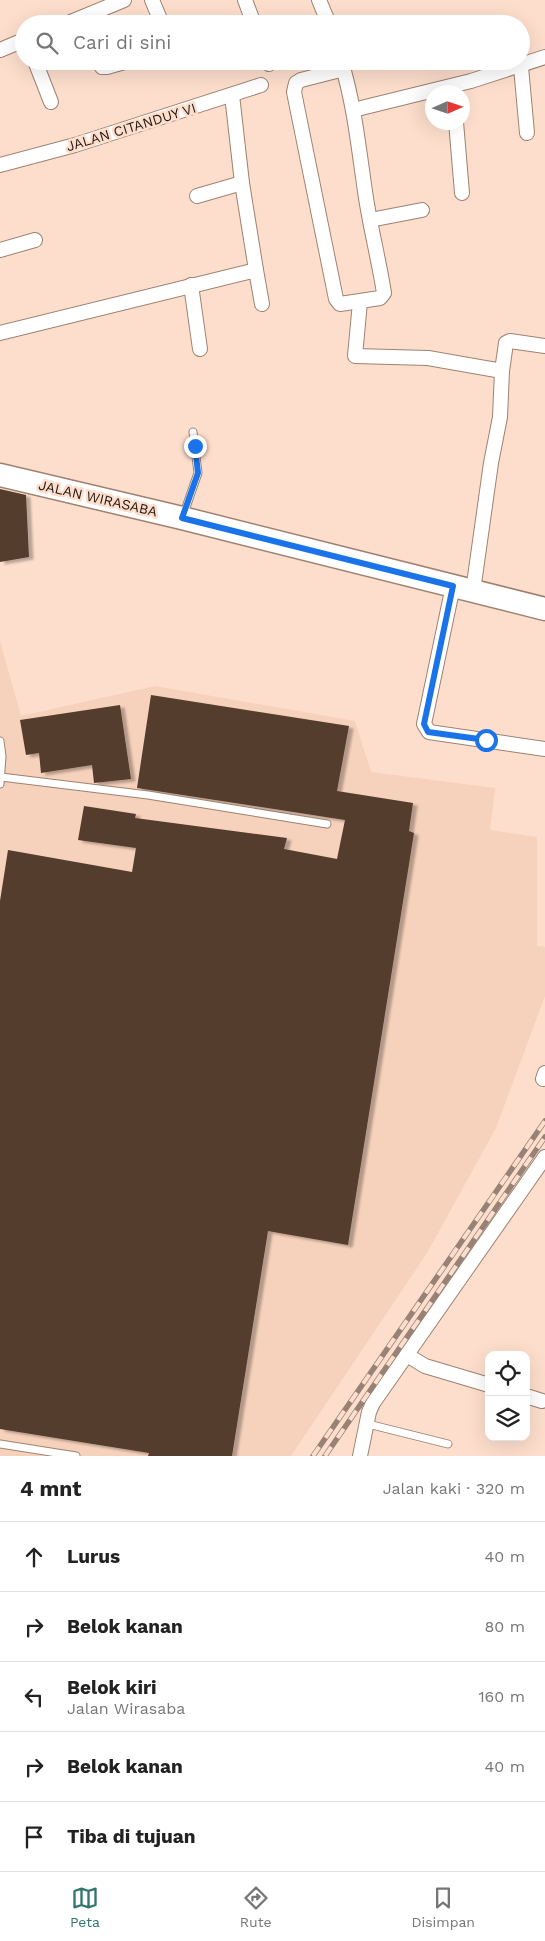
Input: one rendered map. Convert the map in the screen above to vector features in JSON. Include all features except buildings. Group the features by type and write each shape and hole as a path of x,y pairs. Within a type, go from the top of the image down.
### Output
{"main road":[{"name":"JALAN WIRASABA","path":"0,475 182,518 545,609"}],"street":[{"path":"94,15 124,0"},
{"path":"152,0 158,15"},
{"path":"245,0 250,15"},
{"path":"319,0 325,15"},
{"path":"0,50 15,44"},
{"path":"530,63 545,58"},
{"path":"39,70 51,102"},
{"path":"328,70 300,80 296,83 294,92 336,299 340,304 380,298 384,293 370,220 353,110 343,70"},
{"path":"466,85 509,70"},
{"path":"521,70 527,133"},
{"name":"JALAN CITANDUY VI","path":"0,166 75,145 261,85"},
{"path":"232,95 242,183 262,304"},
{"path":"353,110 425,95"},
{"path":"457,130 462,193"},
{"path":"197,196 242,183"},
{"path":"370,220 422,210"},
{"path":"0,250 35,240"},
{"path":"0,333 256,270"},
{"path":"191,285 200,349"},
{"path":"360,302 355,356 428,358 502,371"},
{"path":"545,346 508,342 502,371 500,417 463,588 424,724 428,732 545,749"},
{"path":"360,1456 369,1412 374,1402 545,1157"},
{"path":"406,1355 425,1366 485,1384"},
{"path":"530,1397 542,1401"}],"lane":[{"path":"182,518 198,473 193,432"},
{"path":"0,741 0,780 148,795 327,824"},
{"path":"368,1424 448,1444"},
{"path":"0,1444 76,1456"}],"shaded area":[{"path":"0,641 21,716 155,686 355,721 371,772 495,788 490,830 537,837 537,946 545,947 545,996 496,1128 427,1253 291,1456 0,1456"}],"railway":[{"path":"313,1456 545,1121"},
{"path":"325,1456 545,1137"}],"route":[{"path":"195,446 198,473 182,518 453,586 424,724 425,729 428,732 486,740"}]}
